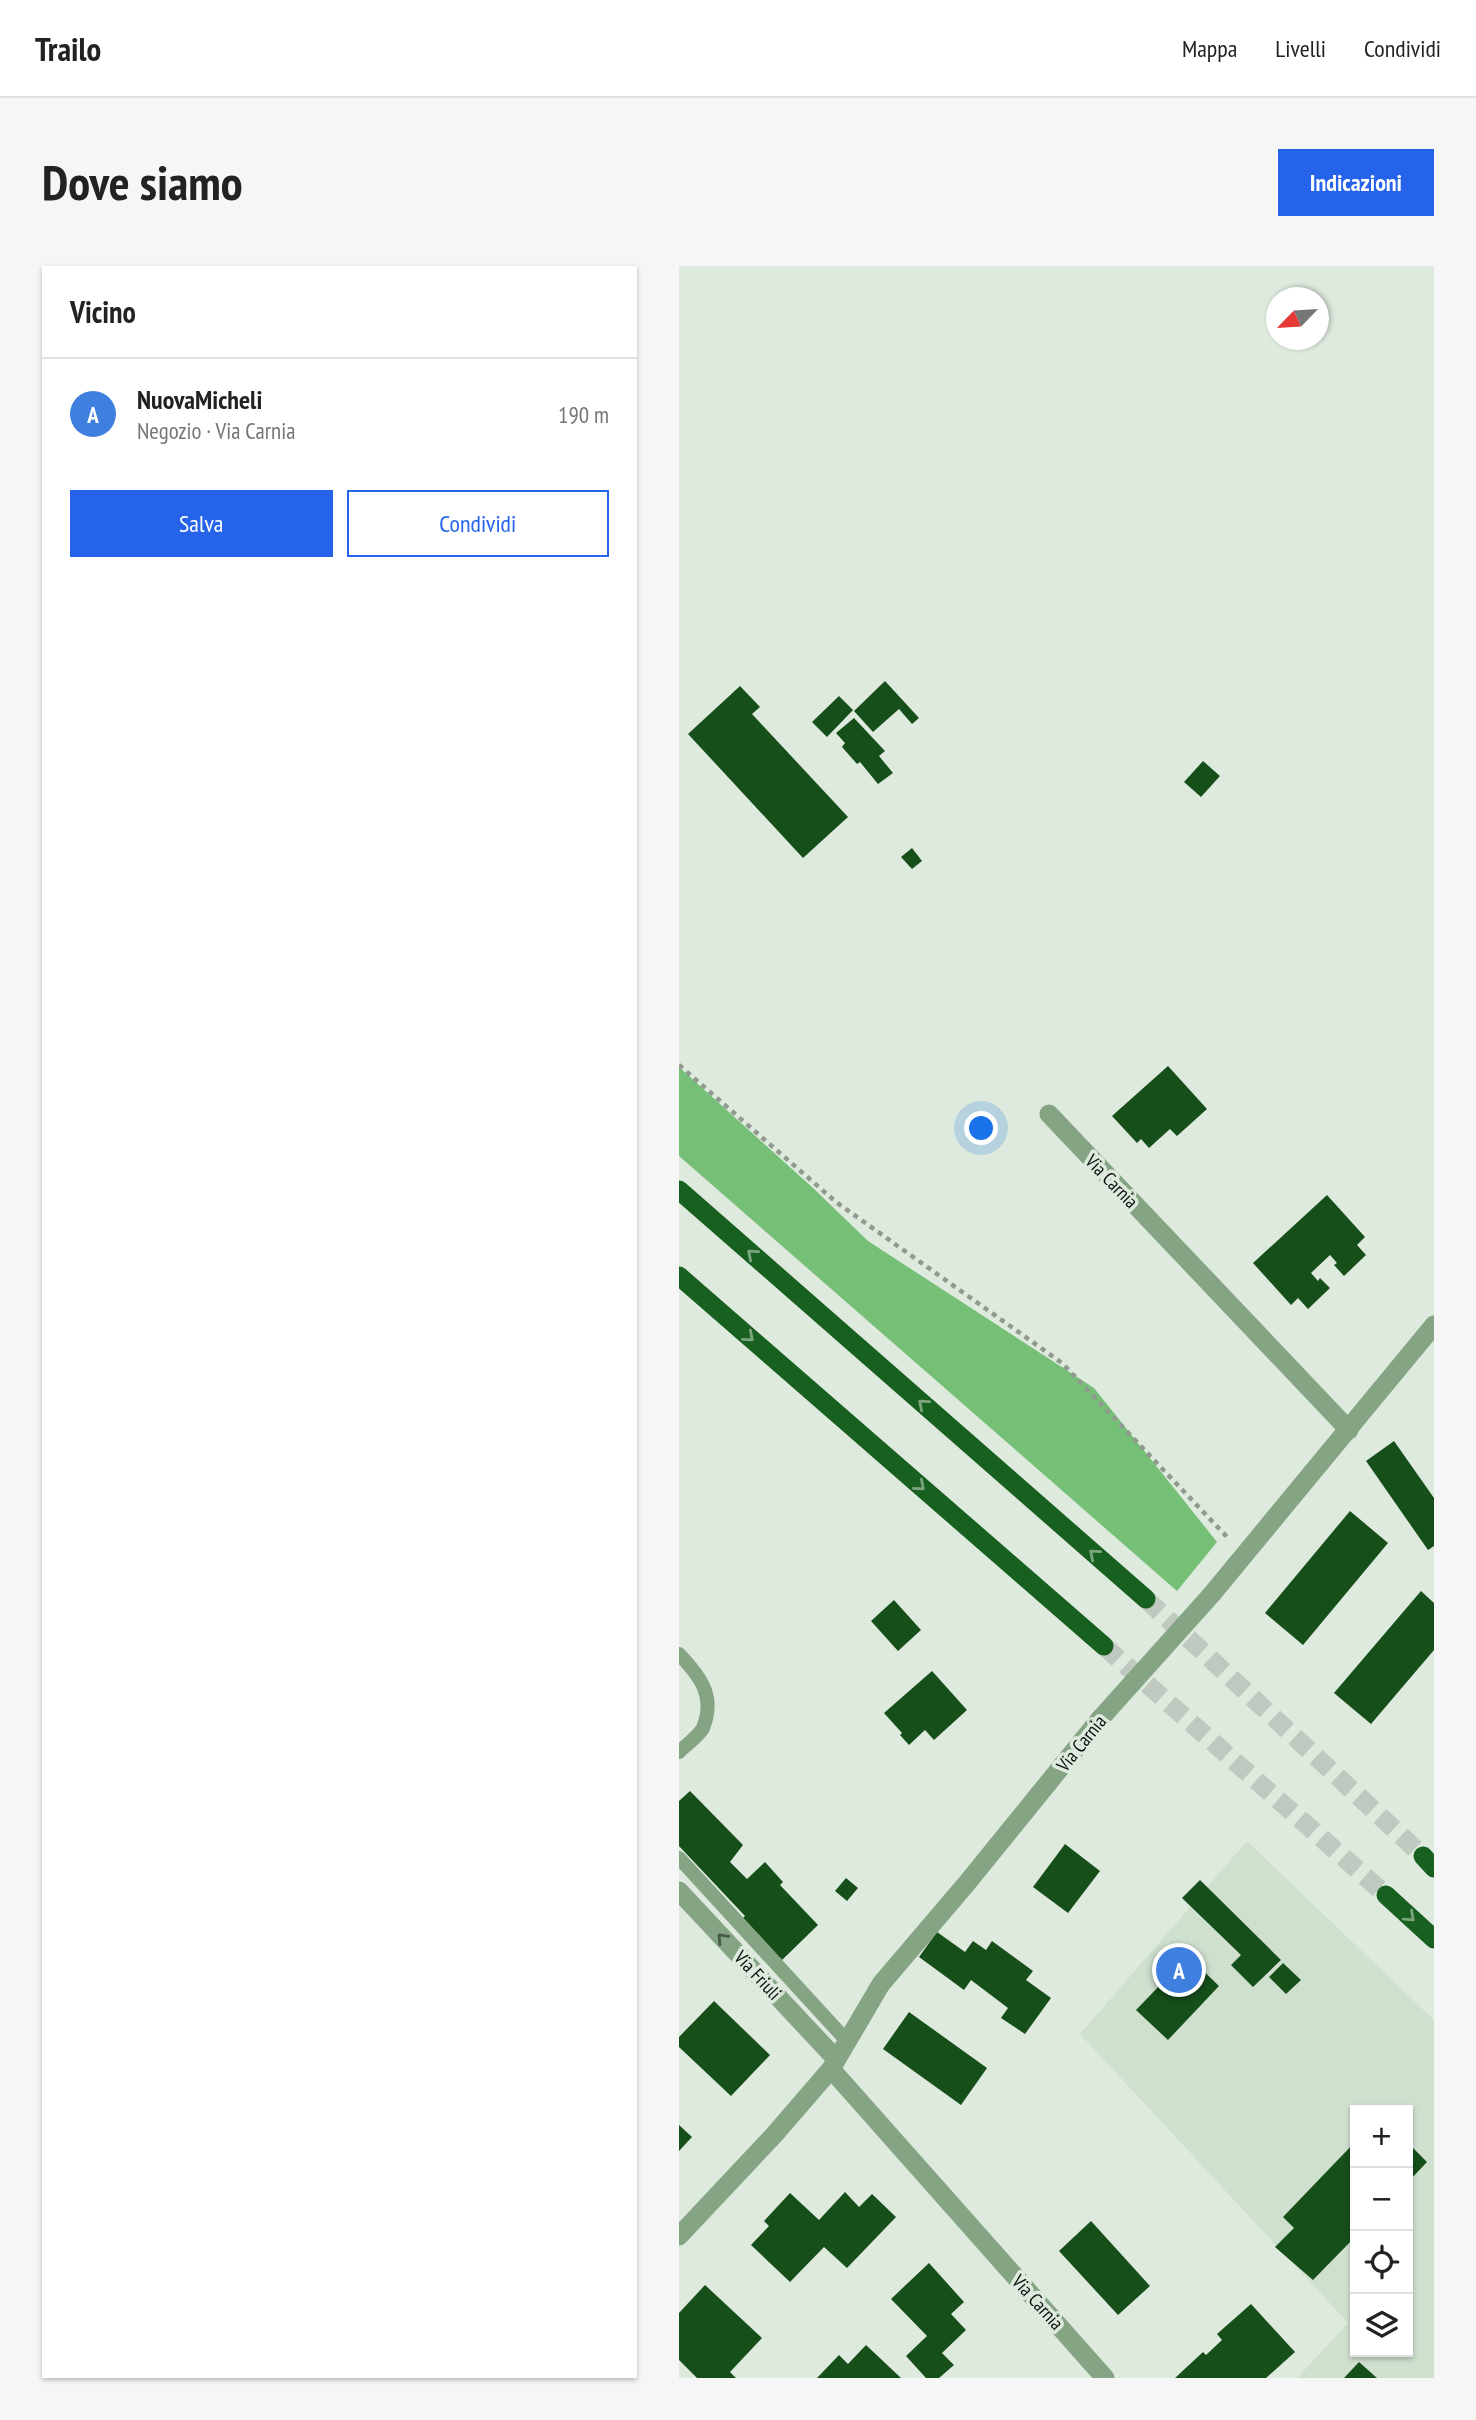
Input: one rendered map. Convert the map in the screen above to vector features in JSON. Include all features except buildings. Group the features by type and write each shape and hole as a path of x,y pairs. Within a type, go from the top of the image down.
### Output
{"highway":[{"path":"679,1190 1146,1600"},
{"path":"679,1276 1104,1646"},
{"path":"1386,1895 1434,1939"}],"street":[{"name":"Via Carnia","path":"1049,1114 1349,1430"},
{"name":"Via Carnia","path":"679,2236 774,2135 834,2064 881,1984 1100,1719 1245,1555 1434,1325"},
{"name":"Via Friuli","path":"679,1891 834,2064"},
{"name":"Via Carnia","path":"834,2064 1105,2378"}],"lane":[{"path":"679,1654 699,1674 708,1700 702,1730 679,1752"},
{"path":"679,1858 847,2041"}],"path":[{"path":"679,1065 836,1202 1062,1363 1245,1555"}],"shaded area":[{"path":"1247,1841 1434,2020 1434,2378 1297,2378 1348,2323 1080,2034"}],"green space":[{"path":"679,1067 868,1241 1094,1388 1217,1542 1177,1591 679,1156"}],"tunnel":[{"path":"1146,1599 1423,1856"},
{"path":"1104,1646 1386,1895"}],"place":[{"name":"NuovaMicheli","path":"1179,1970"}]}
